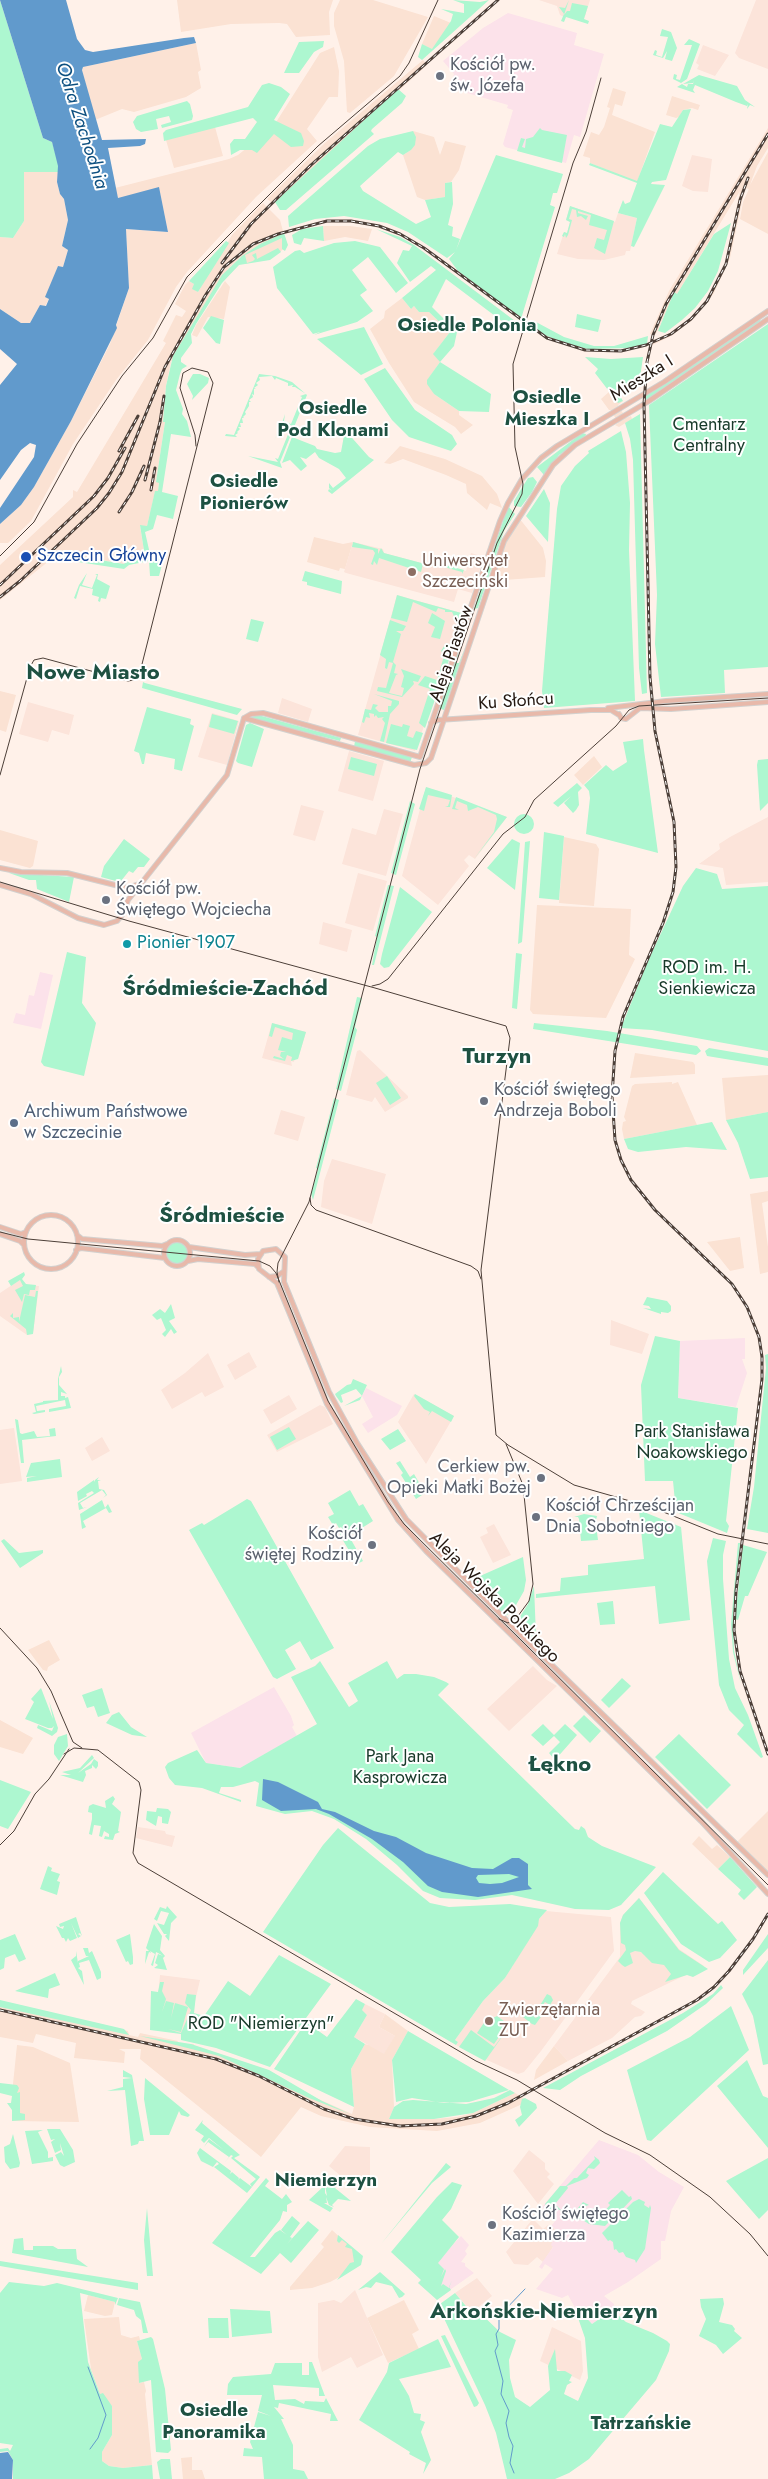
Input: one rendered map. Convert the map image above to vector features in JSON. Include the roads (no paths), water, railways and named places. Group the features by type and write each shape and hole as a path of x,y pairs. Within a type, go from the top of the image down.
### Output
{"main road":[{"name":"Mieszka I","path":"508,502 530,469 557,446 676,374 768,311"},
{"name":"Mieszka I","path":"519,516 551,468 565,452 628,414 768,319"},
{"name":"Aleja Piastów","path":"244,718 252,714 263,713 420,757 508,502"},
{"name":"Aleja Piastów","path":"244,718 417,766 425,764 431,758 503,544 519,516"},
{"name":"Ku Słońcu","path":"444,720 591,710 768,694"},
{"path":"632,714 630,709 625,706 619,710 619,715 625,720 642,708 671,709 768,702"},
{"name":"Ku Słońcu","path":"591,710 611,710 619,715"},
{"path":"0,885 26,892 74,917 107,925 115,923 121,917 126,902 227,775 244,718"},
{"name":"Aleja Piastów","path":"432,723 444,720"},
{"path":"0,868 21,872 67,873 128,888 142,881"},
{"path":"24,1245 26,1232 35,1220 51,1215 68,1222 82,1239 162,1246 167,1244 179,1240 190,1248 248,1255 260,1254 272,1248 281,1252 286,1260 284,1271 277,1276 267,1276 254,1264 198,1259 177,1266 171,1264 165,1258 164,1250 167,1244"},
{"path":"0,1227 20,1234 26,1232"},
{"path":"0,1234 20,1240 24,1245 28,1258 40,1267 57,1268 69,1262 76,1250 77,1235"},
{"path":"76,1250 81,1248 165,1258"},
{"path":"188,1261 191,1254 190,1248"},
{"path":"258,1267 260,1254"},
{"name":"Aleja Wojska Polskiego","path":"284,1271 284,1282 330,1394 346,1425 389,1496 408,1522 768,1876"},
{"name":"Aleja Wojska Polskiego","path":"267,1276 277,1284 304,1353 333,1416 398,1520 427,1552 704,1824 768,1894"},
{"path":"704,1824 709,1819"}],"water":[{"name":"Odra Zachodnia","path":"0,0 66,0 77,39 85,50 93,52 194,37 196,43 83,67 82,70 102,140 146,139 145,144 140,146 108,148 118,198 159,187 168,232 126,229 129,288 116,325 117,328 71,421 34,487 21,505 0,524 0,508 34,457 36,445 30,443 21,450 0,480 0,385 17,364 0,349 0,309 21,323 30,323 40,305 46,306 49,299 45,297 58,266 63,267 68,250 62,246 68,220 64,199 60,194 57,182 58,166 52,142 43,138"},
{"path":"263,1779 278,1782 318,1802 322,1809 335,1812 374,1831 396,1837 426,1853 472,1868 493,1869 512,1858 519,1858 528,1864 528,1885 532,1889 478,1897 442,1892 428,1886 403,1862 372,1839 329,1814 316,1809 281,1811 262,1800","holes":["509,1874 519,1877 502,1883 490,1884 479,1883 476,1878 478,1875"]},
{"path":"8,2452 13,2460 12,2479 0,2479 0,2453"}],"waterway":[{"path":"502,2313 525,2289"},
{"path":"499,2319 499,2329 496,2334 498,2345 495,2351 503,2381 501,2394 509,2411 506,2423 513,2446 510,2463 514,2473"},
{"path":"88,2367 106,2415 98,2438 90,2449"}],"tram line":[{"path":"0,556 34,522 77,444 122,376 153,338 187,277 318,146 400,76 409,63 438,0"},
{"path":"279,1282 278,1263 309,1202 420,769 497,543 522,494 523,484 515,447 513,364 573,163 586,132 601,78"},
{"path":"0,775 30,667 34,660 43,658 128,681 134,680 139,676 213,383 208,372 192,368 183,373 180,388 195,435 196,446"},
{"path":"372,986 388,979 503,834 525,817 534,800 616,726 629,710 639,706 768,698"},
{"path":"0,882 129,921 506,1026 510,1038 481,1270 496,1435 508,1445 574,1485 651,1507 718,1534 768,1544"},
{"path":"310,1198 311,1205 316,1210 471,1266 478,1271 481,1279"},
{"path":"0,1232 28,1239 259,1261 270,1266 276,1273 328,1401 388,1502 404,1524 768,1885"},
{"path":"499,1619 508,1623 518,1616 529,1601 533,1584 523,1485 506,1444"},
{"path":"0,1628 37,1668 51,1691 73,1742 82,1748"},
{"path":"64,1754 74,1748 98,1750 139,1782 141,1790 133,1853 138,1863 476,2061 517,2080 605,2133 650,2155 710,2197 750,2234 768,2256"},
{"path":"0,1845 14,1831 35,1794 49,1779 69,1749"}],"railway":[{"path":"222,263 251,224 311,165 498,0"},
{"path":"768,134 666,304 653,335 647,362 644,404 650,677 655,731 674,822 676,867 673,892 663,923 623,1017 615,1051 612,1096 615,1140 621,1160 631,1180 655,1210 732,1284 747,1307 759,1337 762,1357 762,1379 736,1591 734,1630 740,1671 768,1754"},
{"path":"0,597 20,581 97,508 109,493 122,472 165,367 205,296 224,267 253,244 278,234 327,221 351,221 379,226 400,234 424,248 547,338 585,350 621,351 646,345 671,334 691,319 707,301 726,264 740,200 748,178"},
{"path":"145,480 160,422 164,396"},
{"path":"119,451 138,416"},
{"path":"0,585 94,496 108,478 125,448"},
{"path":"119,512 132,492 144,466"},
{"path":"151,490 155,468"},
{"path":"0,2010 216,2059 259,2076 324,2109 354,2119 400,2126 442,2124 476,2116 508,2103 697,2000 714,1987 729,1971 753,1939 768,1914"}],"place":[{"name":"Kościół pw. św. Józefa","path":"440,76"},
{"name":"Szczecin Główny","path":"26,557"},
{"name":"Uniwersytet Szczeciński","path":"412,572"},
{"name":"Kościół pw. Świętego Wojciecha","path":"106,900"},
{"name":"Pionier 1907","path":"127,944"},
{"name":"Kościół świętego Andrzeja Boboli","path":"484,1101"},
{"name":"Archiwum Państwowe w Szczecinie","path":"14,1123"},
{"name":"Cerkiew pw. Opieki Matki Bożej","path":"541,1478"},
{"name":"Kościół Chrześcijan Dnia Sobotniego","path":"536,1517"},
{"name":"Kościół świętej Rodziny","path":"372,1545"},
{"name":"Zwierzętarnia ZUT","path":"489,2021"},
{"name":"Kościół świętego Kazimierza","path":"492,2225"}],"district":[{"name":"Osiedle Polonia","path":"467,326"},
{"name":"Osiedle Mieszka I","path":"547,409"},
{"name":"Osiedle Pod Klonami","path":"333,420"},
{"name":"Osiedle Pionierów","path":"244,493"},
{"name":"Nowe Miasto","path":"93,674"},
{"name":"Śródmieście-Zachód","path":"225,990"},
{"name":"Turzyn","path":"497,1058"},
{"name":"Śródmieście","path":"222,1217"},
{"name":"Łękno","path":"560,1766"},
{"name":"Niemierzyn","path":"326,2181"},
{"name":"Arkońskie-Niemierzyn","path":"544,2313"},
{"name":"Osiedle Panoramika","path":"214,2422"},
{"name":"Tatrzańskie","path":"641,2424"}],"park label":[{"name":"Cmentarz Centralny","path":"709,436"},
{"name":"ROD im. H. Sienkiewicza","path":"707,980"},
{"name":"Park Stanisława Noakowskiego","path":"692,1444"},
{"name":"Park Jana Kasprowicza","path":"400,1768"},
{"name":"ROD \"Niemierzyn\"","path":"261,2025"}]}
